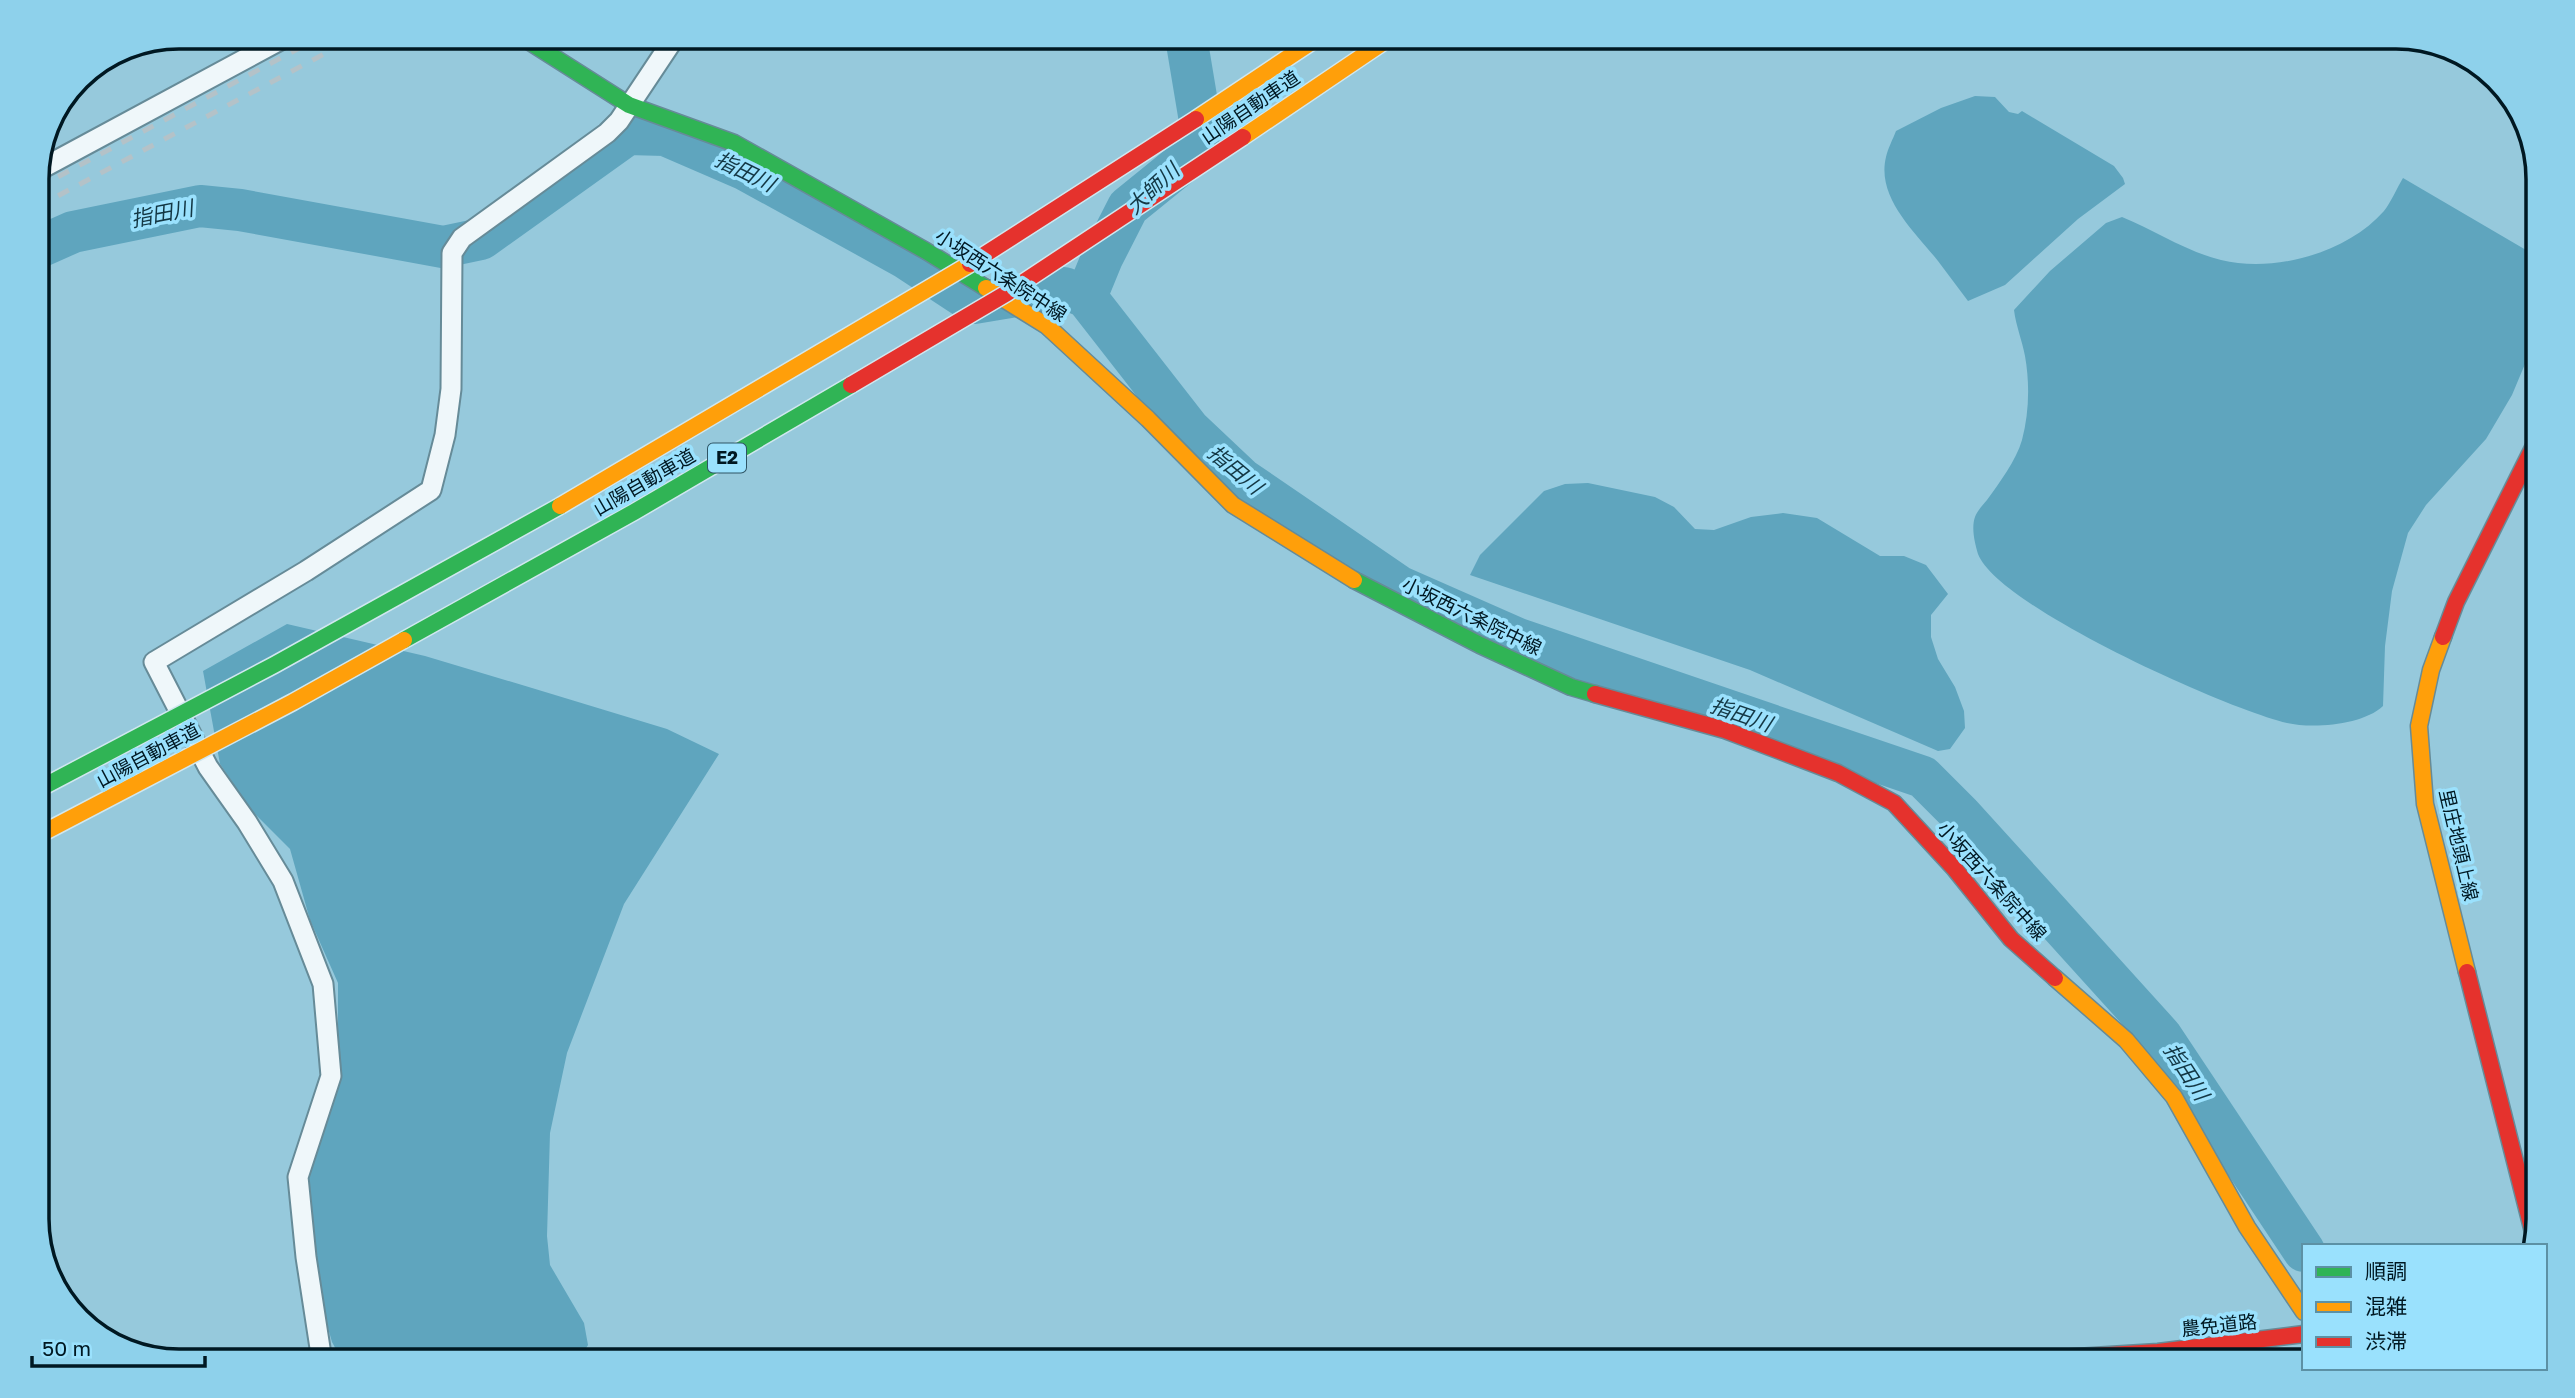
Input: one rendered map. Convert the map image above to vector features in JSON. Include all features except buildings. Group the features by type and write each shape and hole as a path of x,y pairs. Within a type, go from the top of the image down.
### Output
{"main road":[{"name":"小坂西六条院中線","path":"541,49 629,105 734,143 926,251 1047,326 1138,410 1233,505 1359,583 1480,645 1571,687 1725,730 1838,773 1894,803 1954,868 2011,939 2126,1040 2174,1097 2247,1227 2302,1308"},
{"name":"山陽自動車道","path":"49,784 274,665 610,478 981,257 1138,158 1301,49"},
{"name":"山陽自動車道","path":"49,830 293,702 610,526 995,300 1161,193 1373,49"},
{"name":"里庄地頭上線","path":"2526,462 2456,602 2431,670 2419,726 2425,804 2526,1204"},
{"name":"農免道路","path":"2191,1349 2251,1344 2302,1334"}],"street":[{"path":"50,164 264,49"},
{"path":"320,1349 306,1257 298,1177 331,1076 323,984 283,881 247,822 208,767 154,662 306,571 430,490 445,435 451,388 457,246 607,133 667,49"}],"water":[{"path":"1975,96 1995,97 2009,112 2018,114 2022,111 2114,166 2125,184 2078,219 2005,285 1968,301 1900,214 1892,201 1884,172 1887,154 1896,131 1941,108"},
{"path":"2403,178 2526,250 2526,360 2512,395 2486,439 2426,505 2408,533 2392,591 2385,646 2383,706 2363,718 2310,726 2287,723 2258,714 2217,699 2118,653 2027,601 1995,576 1978,554 1974,521 2011,464 2024,430 2028,377 2014,310 2050,271 2106,223 2122,217 2183,246 2221,260 2264,264 2287,261 2309,256 2351,238 2369,226 2392,199"},
{"path":"1588,483 1655,497 1674,507 1695,529 1714,530 1751,517 1783,513 1817,518 1880,556 1904,556 1926,565 1948,594 1931,615 1931,637 1938,659 1955,687 1964,711 1965,728 1950,749 1938,751 1750,670 1470,575 1480,555 1544,491 1565,484"},
{"path":"287,624 425,656 532,688 667,729 719,754 624,904 567,1053 550,1133 547,1236 550,1265 584,1323 588,1345 586,1349 336,1349 320,1300 309,1177 338,1050 338,983 310,920 290,849 251,810 220,764 203,671"}],"waterway":[{"name":"大師川","path":"1086,297 1128,207 1181,164 1202,133 1188,49"},
{"name":"指田川","path":"49,243 73,232 200,206 240,210 443,247 481,239 628,134 665,135 746,170 904,257 974,303 1064,288 1086,297 1189,429 1242,479 1400,587 1518,639 1923,777 1961,815 2161,1036 2302,1248"}],"railway":[{"path":"49,182 298,49"},
{"path":"49,201 333,49"}],"traffic: fast":[{"path":"541,49 629,105 734,143 926,251 986,288"},
{"path":"404,640 634,512 851,385"},
{"path":"49,784 274,665 560,506"},
{"path":"1354,580 1480,645 1571,687 1595,694"}],"traffic: slow":[{"path":"1196,119 1301,49"},
{"path":"1243,137 1373,49"},
{"path":"560,506 970,264"},
{"path":"986,288 1047,326 1148,419 1233,505 1354,580"},
{"path":"2443,637 2431,670 2419,726 2425,804 2467,972"},
{"path":"49,830 293,702 404,640"},
{"path":"2055,978 2126,1040 2174,1097 2247,1227 2302,1309"}],"traffic: jam":[{"path":"970,264 1196,119"},
{"path":"851,385 1007,293 1243,137"},
{"path":"2443,637 2456,602 2526,462"},
{"path":"1595,694 1725,730 1838,773 1894,803 1954,868 2011,939 2055,978"},
{"path":"2467,972 2526,1204"},
{"path":"2182,1349 2302,1334"}]}
